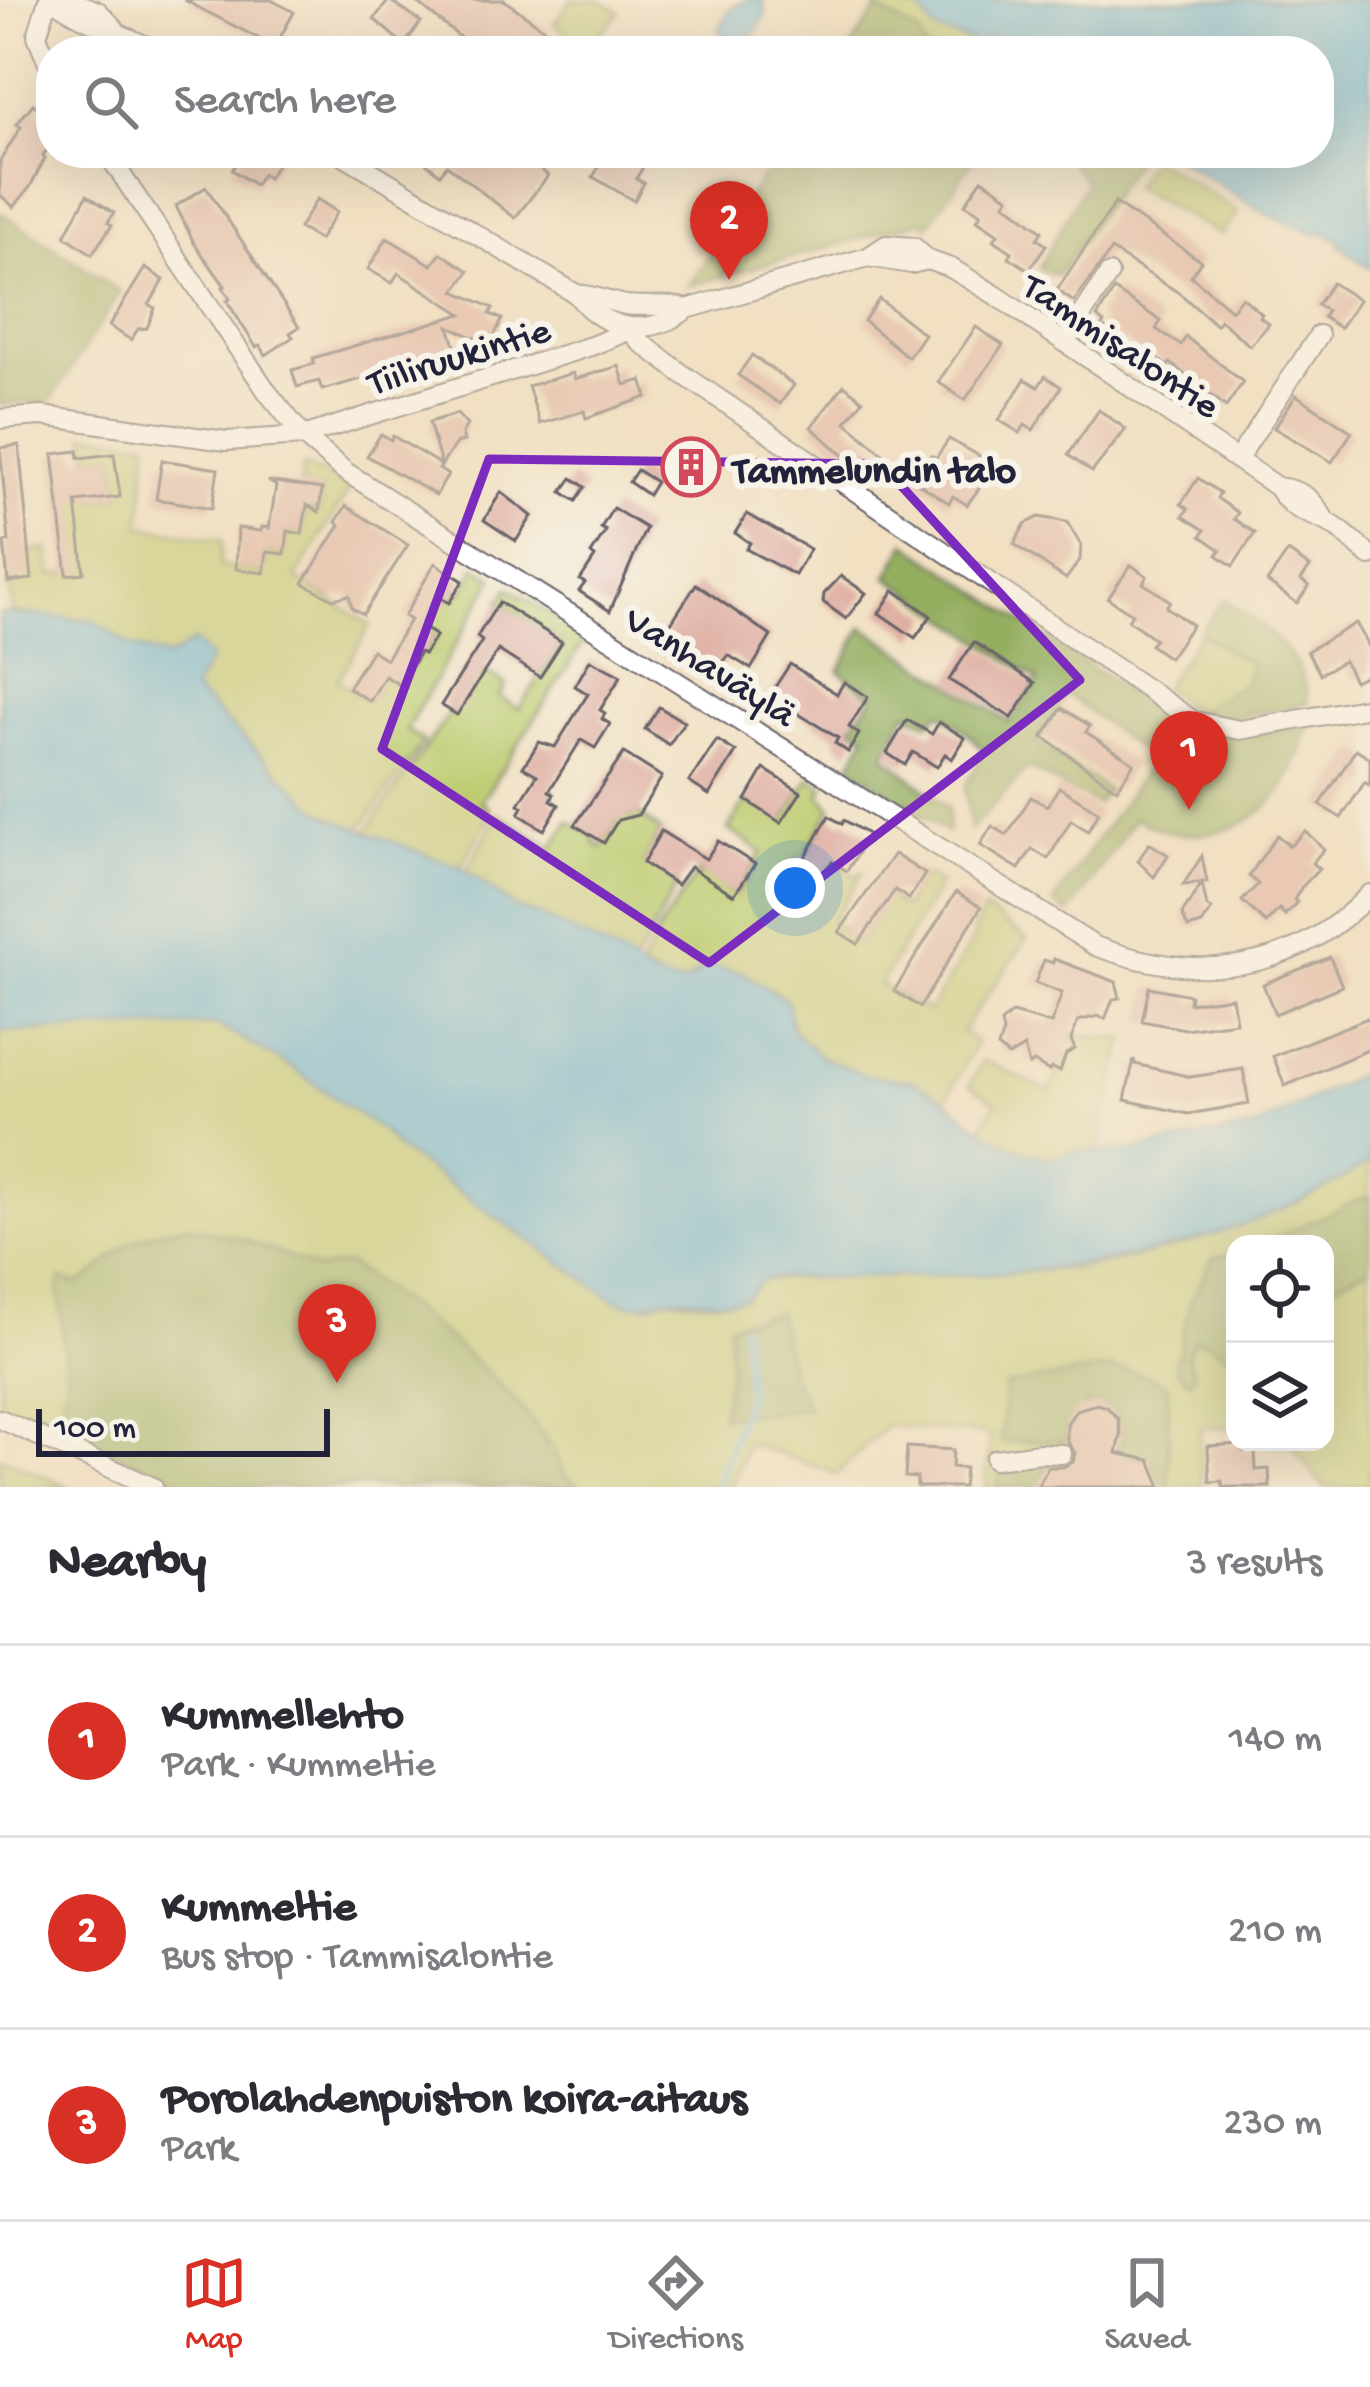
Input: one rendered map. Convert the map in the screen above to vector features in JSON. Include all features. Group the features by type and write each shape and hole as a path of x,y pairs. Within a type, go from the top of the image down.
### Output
{"street":[{"path":"37,36 51,0 91,25 128,36"},
{"path":"68,0 98,11 115,29"},
{"name":"Vanhaväylä","path":"117,168 268,393 303,436 346,472 1095,946 1140,962 1186,970 1233,968 1309,939 1370,894"},
{"name":"Tammisalontie","path":"365,168 575,294 588,310 631,330 670,322 687,309 868,257 886,245 914,247 1064,342 1277,488 1287,503 1324,520 1370,556"},
{"path":"1064,342 1109,274"},
{"name":"Tammisalontie","path":"575,294 632,306 668,303 687,309"},
{"path":"632,306 631,330 639,341 681,373 1194,722 1240,730 1370,707"},
{"name":"Tiiliruukintie","path":"303,436 631,330"},
{"path":"1237,460 1319,335"},
{"path":"0,418 42,416 226,441 303,436"},
{"path":"0,1419 153,1487"},
{"path":"995,1459 1062,1454"}],"highlighted area":[{"path":"489,459 881,464 1080,680 709,963 382,749"}],"green space":[{"path":"571,0 599,0 620,12 599,36 569,36 554,23"},
{"path":"882,2 920,10 985,36 859,36"},
{"path":"877,9 919,36 859,36"},
{"path":"769,168 968,168 928,226 923,221 688,286"},
{"path":"1075,168 1130,168 1058,276 1039,268 1086,182"},
{"path":"1145,168 1167,168 1238,212 1221,235 1133,187"},
{"path":"0,212 120,292 48,405 0,406"},
{"path":"85,434 148,442 141,526 222,540 220,566 264,573 267,552 284,554 288,531 302,533 306,510 319,511 322,490 300,486 303,466 351,487 296,578 370,625 338,681 369,701 385,676 400,684 420,652 425,653 436,636 421,626 439,597 449,602 457,590 462,592 476,567 494,578 406,730 424,742 360,829 318,810 193,689 168,658 130,646 92,620 13,613 8,582 28,551 48,549 52,574 67,575 74,496 95,500 120,496 114,454 89,457"},
{"path":"906,543 1167,718 1140,751 1066,694 1037,742 1108,790 1097,804 1028,768 970,830 965,786 984,752 940,712 929,723 906,713 884,755 948,808 948,833 850,766 866,735 852,726 873,697 839,671 863,627 1009,722 1038,680 888,577"},
{"path":"509,588 587,637 481,802 489,808 489,817 460,867 366,832 485,671 506,685 499,697 519,709 562,643 499,602"},
{"path":"1224,599 1279,642 1299,670 1308,703 1221,720 1195,712 1163,688"},
{"path":"1224,599 1279,642 1299,670 1308,703 1221,720 1195,712 1245,683 1251,664 1199,633"},
{"path":"1180,720 1228,734 1309,725 1286,784 1259,813 1225,830 1188,834 1135,818 1069,914 1053,903"},
{"path":"810,778 824,787 820,794 832,808 804,856 792,861 797,871 826,871 832,862 855,876 863,872 832,921 842,928 840,932 858,944 879,913 884,895 904,907 925,874 940,883 880,985 929,1011 976,935 973,932 985,910 1027,939 962,1031 977,1042 946,1099 910,1080 868,1076 867,1086 821,1057 792,1030 787,1001 770,988 696,972 687,982 672,983 640,969 660,928 701,868 700,874 733,895 739,891 762,852 728,829 746,801 785,818"},
{"path":"636,812 661,831 643,863 677,885 634,964 539,915 515,908 466,871 498,814 552,848 569,821 596,838 594,843 601,847 621,816 633,817"},
{"path":"217,1024 338,1096 397,1148 615,1300 648,1306 667,1298 703,1302 744,1298 763,1279 1003,1273 1123,1260 1197,1241 1269,1214 1370,1162 1370,1487 1324,1487 1296,1451 1334,1451 1334,1235 1226,1235 1226,1428 1200,1429 1202,1487 986,1487 990,1435 886,1426 837,1474 747,1443 732,1487 194,1487 0,1406 0,1032"},
{"path":"1073,1035 1125,1039 1098,1151 1045,1158 1012,1147 981,1129 996,1102 969,1085 983,1060 1050,1092"},
{"path":"1370,1195 1370,1267 1334,1284 1334,1235 1282,1235"},
{"path":"186,1225 243,1239 317,1269 348,1264 408,1307 502,1387 550,1447 566,1478 585,1487 194,1487 57,1430 67,1377 58,1286 62,1279 78,1284 134,1241"},
{"path":"1226,1255 1226,1354 1195,1340 1187,1356 1194,1373 1190,1382 1177,1371 1176,1362 1190,1304 1213,1258"},
{"path":"778,1312 791,1374 808,1408 721,1417 729,1369 729,1324"},
{"path":"1110,1368 1146,1375 1168,1386 1169,1487 1159,1487 1146,1459 1131,1455 1114,1460 1121,1430 1110,1409 1101,1405 1082,1408 1074,1415 1067,1440 1001,1442 1005,1386"},
{"path":"0,1457 70,1487 0,1487"},
{"path":"1029,1457 1054,1462 1045,1469 1039,1487 998,1487 1000,1463"}],"water":[{"path":"746,0 763,0 766,15 752,36 724,36 719,31 730,9"},
{"path":"870,0 1370,0 1370,269 1340,246 1341,241 1265,213 1192,168 1334,168 1334,36 952,36 935,31 920,10"},
{"path":"0,613 92,620 130,646 168,658 194,641 210,659 193,690 318,810 463,868 515,908 624,957 650,975 672,983 687,982 707,966 744,973 787,1001 792,1030 821,1057 868,1076 910,1080 946,1099 981,1129 1012,1147 1045,1158 1078,1151 1129,1151 1256,1127 1370,1069 1370,1162 1273,1213 1221,1232 1115,1259 1006,1273 775,1278 731,1300 677,1297 637,1305 615,1300 397,1148 386,1134 293,1068 217,1025 0,1032"}],"building":[{"path":"184,0 271,0 294,12 281,36 254,36"},
{"path":"389,0 421,22 411,36 394,36 374,19"},
{"path":"414,0 504,0 554,36 458,36"},
{"path":"33,104 36,107 36,168 40,168 14,207 0,195 0,161 21,127 17,124"},
{"path":"274,168 268,178 262,174 255,185 232,170"},
{"path":"451,168 539,168 548,176 515,218"},
{"path":"598,168 642,168 636,179 644,183 634,201 593,177"},
{"path":"982,179 1009,197 1005,203 1042,231 1037,239 1046,245 1029,270 1009,257 1012,252 994,240 998,234 977,220 981,214 965,204"},
{"path":"206,187 299,327 290,333 293,337 266,355 227,301 225,286 194,243 176,206"},
{"path":"87,195 114,213 108,222 112,225 92,254 65,236"},
{"path":"705,198 723,199 723,225 704,224"},
{"path":"317,199 337,212 319,240 299,228"},
{"path":"1115,203 1201,261 1191,276 1231,310 1242,297 1262,314 1269,324 1250,346 1220,320 1216,325 1179,293 1111,250 1074,302 1057,290"},
{"path":"387,238 432,265 441,253 469,271 455,291 493,308 490,314 502,319 492,341 488,344 449,326 458,356 322,390 319,381 297,387 292,370 314,364 313,358 462,314 398,273 392,283 368,269"},
{"path":"145,268 164,280 149,305 155,308 147,328 138,329 131,340 109,326"},
{"path":"1332,283 1359,300 1340,328 1323,317 1327,311 1317,305"},
{"path":"1114,290 1161,321 1156,329 1181,345 1186,337 1243,382 1226,407 1170,363 1140,352 1102,326 1097,317"},
{"path":"879,299 924,334 908,357 864,321"},
{"path":"976,327 1003,345 965,400 938,382"},
{"path":"752,355 794,385 780,404 738,375"},
{"path":"619,366 625,385 642,380 647,397 586,418 584,411 540,424 528,386"},
{"path":"1045,376 1061,387 1033,430 1025,425 1020,433 999,420 1025,379 1038,387"},
{"path":"844,385 863,400 846,422 887,457 871,479 811,427"},
{"path":"1296,395 1352,432 1332,462 1274,428"},
{"path":"1099,410 1126,429 1092,472 1068,455"},
{"path":"457,414 467,425 464,441 456,443 439,469 448,475 436,495 367,456 381,434 391,440 393,436 441,465 429,422"},
{"path":"949,439 996,465 967,505 953,496 949,503 913,480"},
{"path":"19,445 32,579 8,582 0,448"},
{"name":"Tammelundin talo","path":"687,445 714,462 695,490 668,473"},
{"path":"78,451 79,458 114,454 120,497 76,502 84,573 67,575 53,454"},
{"path":"162,460 218,469 212,508 156,499"},
{"path":"637,470 656,482 648,495 629,482"},
{"path":"572,478 585,487 576,501 562,492"},
{"path":"1198,478 1238,513 1234,519 1255,533 1233,566 1201,536 1205,530 1183,516 1188,509 1181,504"},
{"path":"268,481 322,489 319,512 307,505 302,534 288,531 285,554 267,552 264,573 236,569 238,528 269,528 276,486"},
{"path":"501,492 532,516 516,541 484,520"},
{"path":"346,506 408,545 363,614 352,608 349,595 333,599 303,583 340,525 336,522"},
{"path":"613,508 646,528 610,611 579,591"},
{"path":"747,514 810,549 795,575 746,549 750,543 735,533"},
{"path":"1039,517 1067,522 1081,545 1080,560 1066,579 1014,544 1025,524"},
{"path":"1288,552 1310,567 1301,580 1309,586 1297,603 1267,582"},
{"path":"435,563 463,581 449,603 439,597 421,626 436,636 400,685 385,676 370,701 348,688 372,650 386,659 410,620 404,616"},
{"path":"1131,565 1147,576 1143,583 1170,601 1166,607 1192,625 1169,658 1150,645 1155,639 1128,620 1132,614 1108,598"},
{"path":"841,576 866,593 846,619 823,602 824,594"},
{"path":"696,584 771,636 751,669 728,655 713,680 658,643"},
{"path":"894,590 931,616 915,638 879,613"},
{"path":"499,602 562,642 540,677 498,650 457,715 441,705 482,641 477,637"},
{"path":"1356,623 1370,648 1370,673 1354,681 1344,661 1320,674 1307,651"},
{"path":"974,642 1035,683 1012,718 949,680"},
{"path":"590,660 621,676 600,710 605,713 602,719 610,724 595,748 581,740 549,791 554,794 551,800 559,805 544,830 519,814 523,807 519,804 537,775 523,767 539,742 555,747 588,694 575,686"},
{"path":"790,664 837,694 844,682 868,697 849,727 859,734 848,752 835,743 838,738 769,696"},
{"path":"659,707 684,722 669,745 645,729"},
{"path":"1062,708 1090,726 1086,732 1134,763 1117,789 1043,737"},
{"path":"907,720 932,734 939,722 965,738 952,759 945,754 937,767 913,752 905,765 887,753"},
{"path":"717,740 736,752 709,795 689,782"},
{"path":"1356,749 1370,758 1370,786 1365,782 1341,818 1320,805"},
{"path":"624,753 662,777 638,815 618,820 604,843 575,825"},
{"path":"764,769 801,792 781,823 746,800"},
{"path":"1059,787 1099,812 1088,831 1071,820 1048,859 1032,849 1019,869 980,845 992,826 1007,835 1031,797 1047,806"},
{"path":"829,816 869,835 847,871 832,862 815,883 797,872"},
{"path":"661,831 706,859 718,841 755,864 734,895 690,867 677,885 643,863"},
{"path":"1305,831 1324,849 1312,863 1319,869 1285,915 1279,909 1266,923 1242,901 1258,884 1249,876 1277,835 1290,846"},
{"path":"1149,843 1168,855 1154,877 1138,861"},
{"path":"894,854 925,874 909,899 895,890 858,944 839,932"},
{"path":"1202,856 1207,882 1183,885"},
{"path":"1202,883 1207,907 1212,909 1202,924 1188,928 1182,914"},
{"path":"956,892 981,907 920,1007 894,991"},
{"path":"1330,957 1342,986 1275,1014 1263,984"},
{"path":"1054,959 1116,982 1120,998 1113,999 1105,1019 1078,1021 1071,1040 1075,1049 1066,1054 1060,1071 1034,1062 1029,1065 1024,1047 1009,1056 998,1048 1001,1023 1012,1013 1051,1024 1062,993 1035,983 1044,960 1053,963"},
{"path":"1149,987 1190,995 1189,1003 1232,997 1236,1022 1185,1029 1142,1021"},
{"path":"1370,1017 1370,1049 1285,1086 1273,1056"},
{"path":"1134,1059 1135,1064 1191,1077 1243,1069 1249,1104 1188,1114 1125,1100"},
{"path":"1097,1404 1118,1419 1117,1453 1150,1460 1161,1487 1037,1487 1048,1467 1073,1462 1067,1424 1076,1410"},
{"path":"1208,1446 1255,1451 1256,1470 1269,1469 1270,1487 1223,1487 1222,1481 1210,1482"},
{"path":"907,1447 953,1450 952,1467 965,1468 963,1487 917,1487 917,1478 905,1477"}],"waterway":[{"path":"717,1487 748,1393 742,1327"}],"place":[{"name":"Kummeltie","path":"729,280"},
{"name":"Tammelundin talo","path":"691,467"},
{"name":"Kummellehto","path":"1189,810"},
{"name":"Porolahdenpuiston koira-aitaus","path":"337,1383"}]}
